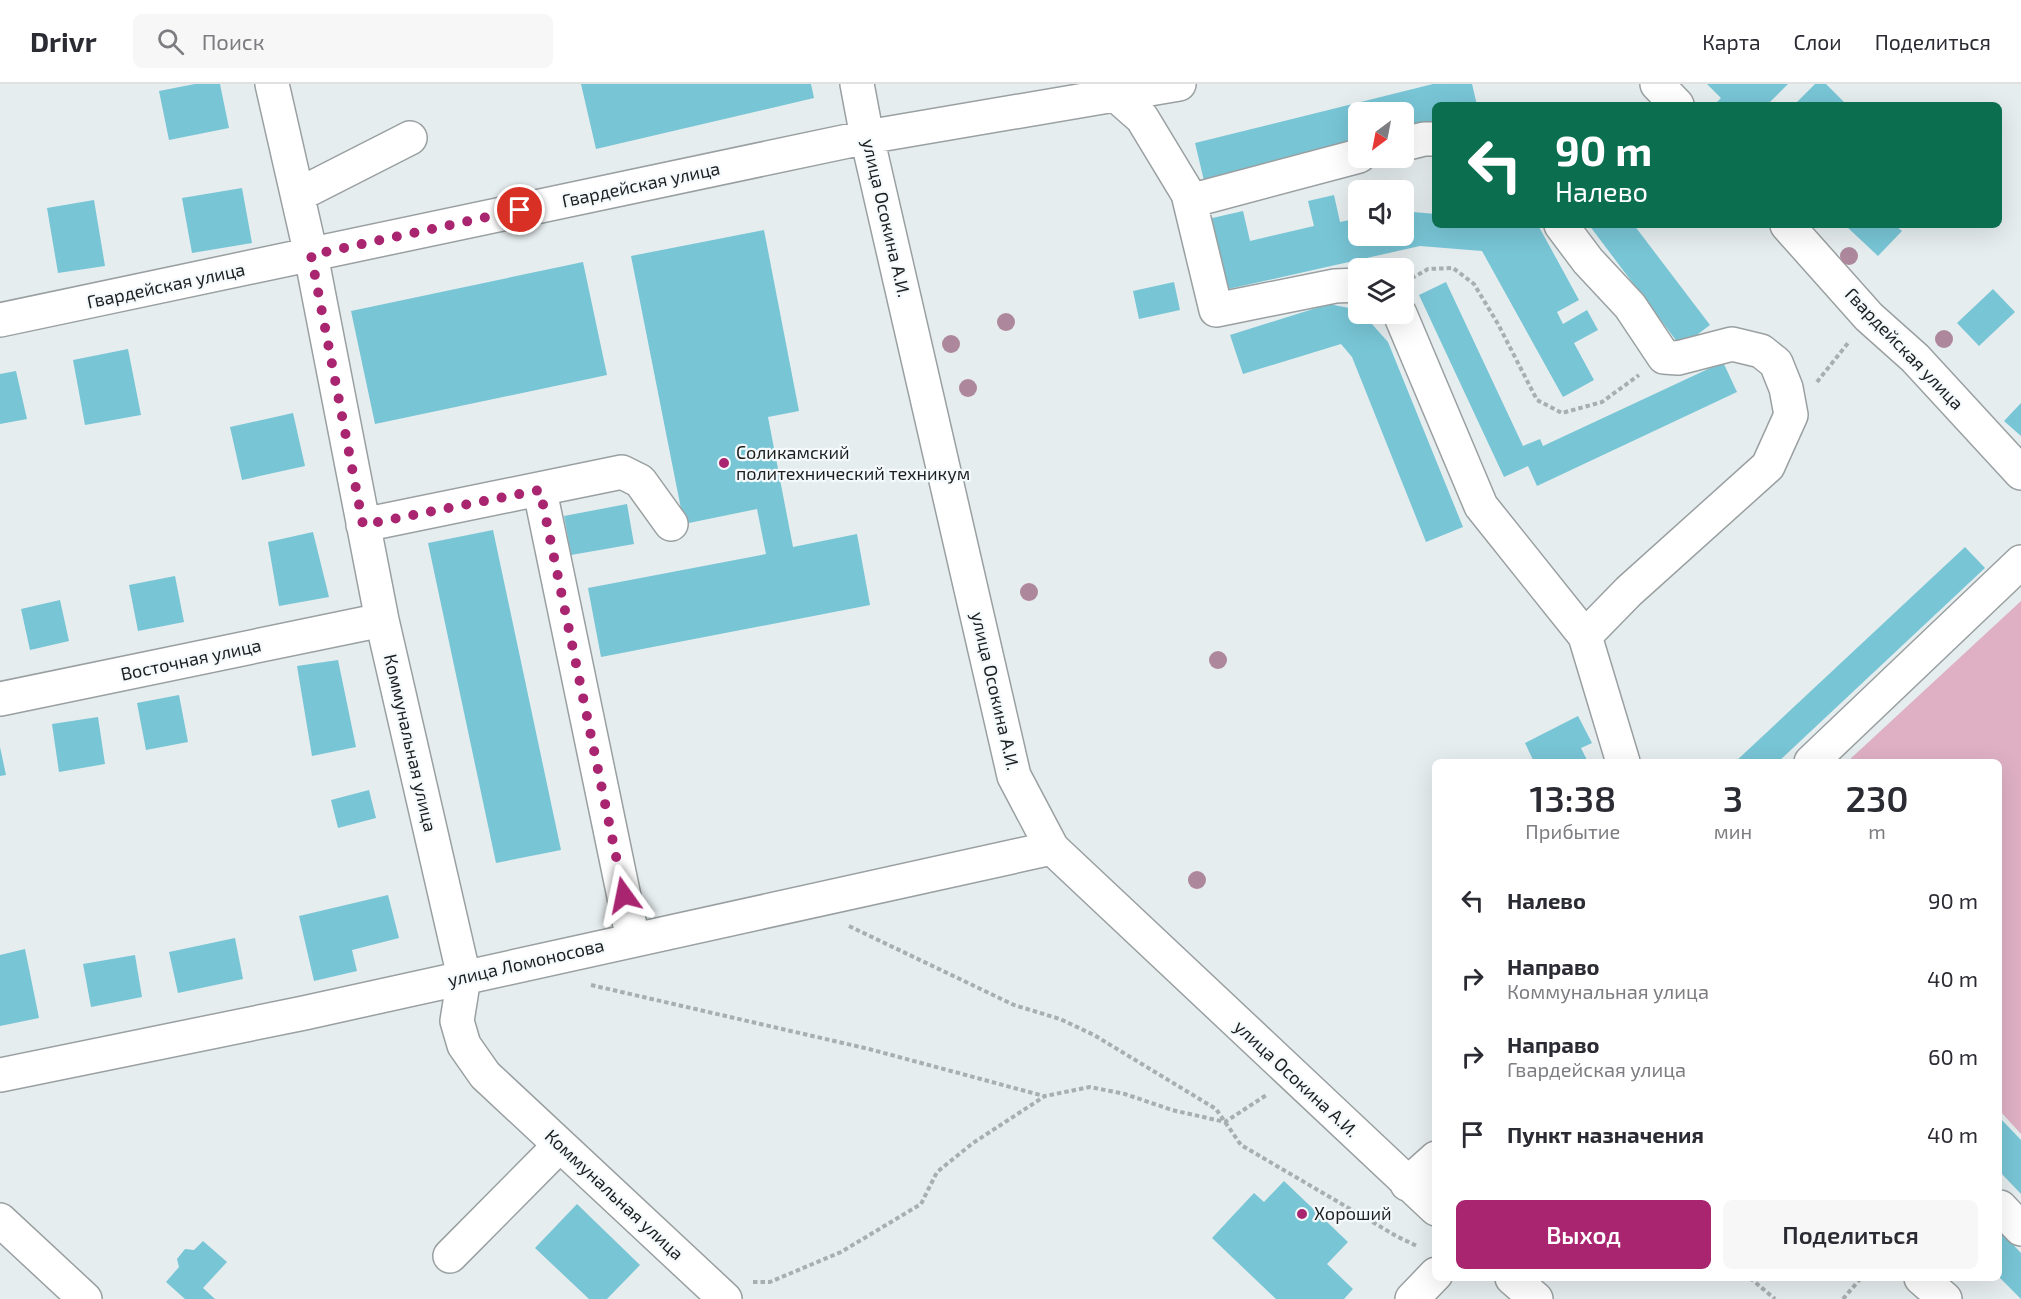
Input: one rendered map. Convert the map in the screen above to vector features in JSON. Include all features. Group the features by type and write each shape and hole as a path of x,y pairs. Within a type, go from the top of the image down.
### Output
{"street":[{"name":"Коммунальная улица","path":"272,84 311,255 382,620 464,977 457,1021 464,1045 485,1075 560,1145 710,1294"},
{"name":"улица Осокина А.И.","path":"856,84 1014,776 1052,848 1432,1206"},
{"name":"Гвардейская улица","path":"0,320 867,137 1179,84"},
{"path":"1657,84 1674,102"},
{"path":"1117,96 1142,118 1188,194 1216,310 1335,286 1348,285"},
{"path":"298,195 410,138"},
{"path":"1414,142 1432,139"},
{"path":"1190,201 1348,159"},
{"path":"1563,228 1588,261 1630,306 1664,357 1678,358 1732,344 1761,351 1776,363 1786,388 1791,415 1768,466 1629,591 1585,636"},
{"name":"Гвардейская улица","path":"1790,228 1869,317 1915,358 2021,473"},
{"path":"1404,324 1482,506 1585,636 1622,759"},
{"path":"363,525 622,472 640,481 670,524"},
{"path":"540,490 633,940"},
{"path":"1814,759 2021,562"},
{"name":"Восточная улица","path":"0,699 382,620"},
{"name":"улица Ломоносова","path":"0,1075 304,1013 1052,848"},
{"path":"450,1256 560,1145"},
{"path":"1407,1184 1432,1162"},
{"path":"2002,1209 2021,1229"},
{"path":"0,1221 85,1299"},
{"path":"1412,1299 1431,1262"},
{"path":"1515,1281 1536,1299"},
{"path":"1924,1281 1945,1299"}],"path":[{"path":"1414,277 1428,269 1453,268 1474,284 1537,400 1562,414 1602,402 1664,357"},
{"path":"1791,415 1869,317"},
{"path":"799,903 1014,1005 1060,1019 1094,1035 1216,1109 1241,1145 1398,1237 1431,1262"},
{"path":"582,982 869,1049 1045,1096"},
{"path":"710,1294 770,1282 841,1252 921,1203 937,1172 973,1143 1045,1096 1090,1087 1125,1094 1172,1110 1225,1122 1293,1077"},
{"path":"1754,1281 1775,1299"},
{"path":"1843,1299 1858,1281"}],"shaded area":[{"path":"2021,601 2021,1134 2002,1113 2002,759 1850,759"}],"building":[{"path":"195,84 220,84 229,128 169,140 159,91"},
{"path":"581,84 811,84 814,98 596,149"},
{"path":"1433,84 1472,84 1476,102 1432,102 1432,128 1414,132 1414,102 1360,102"},
{"path":"1707,84 1788,84 1770,102 1717,102 1721,98"},
{"path":"1815,84 1826,84 1844,102 1797,102"},
{"path":"1348,105 1348,149 1205,185 1195,143"},
{"path":"242,188 252,243 192,253 182,198"},
{"path":"1334,195 1340,222 1348,220 1348,246 1414,246 1414,212 1432,214 1432,228 1540,228 1579,300 1557,312 1563,324 1587,310 1598,330 1574,343 1594,380 1563,397 1482,251 1420,246 1367,258 1348,258 1348,262 1224,290 1208,219 1243,211 1250,241 1314,226 1308,201"},
{"path":"94,200 105,266 58,273 47,208"},
{"path":"1591,228 1636,228 1710,325 1681,347"},
{"path":"1848,228 1898,228 1902,231 1878,256"},
{"name":"Соликамский политехнический техникум","path":"764,230 799,411 768,417 793,547 857,534 870,605 601,657 588,588 766,554 757,509 684,524 631,256"},
{"path":"583,262 607,375 375,424 351,311"},
{"path":"1174,282 1180,310 1139,319 1133,291"},
{"path":"1446,282 1523,446 1540,439 1543,446 1723,362 1737,392 1537,486 1528,466 1504,477 1419,295"},
{"path":"1993,289 2015,312 1979,346 1957,323"},
{"path":"1329,304 1348,308 1348,324 1372,324 1388,342 1463,527 1426,542 1352,357 1341,344 1243,374 1230,335"},
{"path":"128,349 141,415 85,425 73,360"},
{"path":"16,371 27,419 0,424 0,374"},
{"path":"2021,403 2021,436 2004,421"},
{"path":"293,413 305,466 242,480 230,427"},
{"path":"627,504 634,544 571,555 564,516"},
{"path":"493,530 561,850 496,863 428,543"},
{"path":"313,532 329,597 279,606 268,542"},
{"path":"1965,547 1985,568 1781,759 1738,759"},
{"path":"175,576 184,622 138,631 129,585"},
{"path":"60,600 69,641 30,650 21,609"},
{"path":"338,660 356,747 312,756 297,666"},
{"path":"179,695 188,742 146,750 137,703"},
{"path":"1578,716 1592,743 1581,748 1586,759 1533,759 1525,743"},
{"path":"98,717 105,764 59,772 52,724"},
{"path":"0,747 6,775 0,776"},
{"path":"369,790 376,818 338,828 331,800"},
{"path":"388,895 399,938 352,950 357,971 314,981 299,916"},
{"path":"235,938 243,979 178,993 169,952"},
{"path":"25,949 39,1018 0,1026 0,955"},
{"path":"135,955 142,997 91,1007 83,964"},
{"path":"2002,1120 2021,1140 2021,1194 2002,1174"},
{"path":"1284,1181 1348,1242 1327,1264 1353,1289 1344,1299 1276,1299 1212,1238 1254,1193 1264,1202"},
{"path":"577,1204 640,1265 607,1299 589,1299 535,1248"},
{"path":"2002,1233 2021,1253 2021,1299 2002,1280"},
{"path":"203,1241 227,1262 203,1288 215,1299 185,1299 166,1282 179,1267 177,1259 185,1249 194,1250"}],"place":[{"name":"Соликамский политехнический техникум","path":"724,463"},
{"name":"Хороший","path":"1302,1214"}],"route":[{"path":"520,210 311,255 363,525 540,490 624,895"}]}
